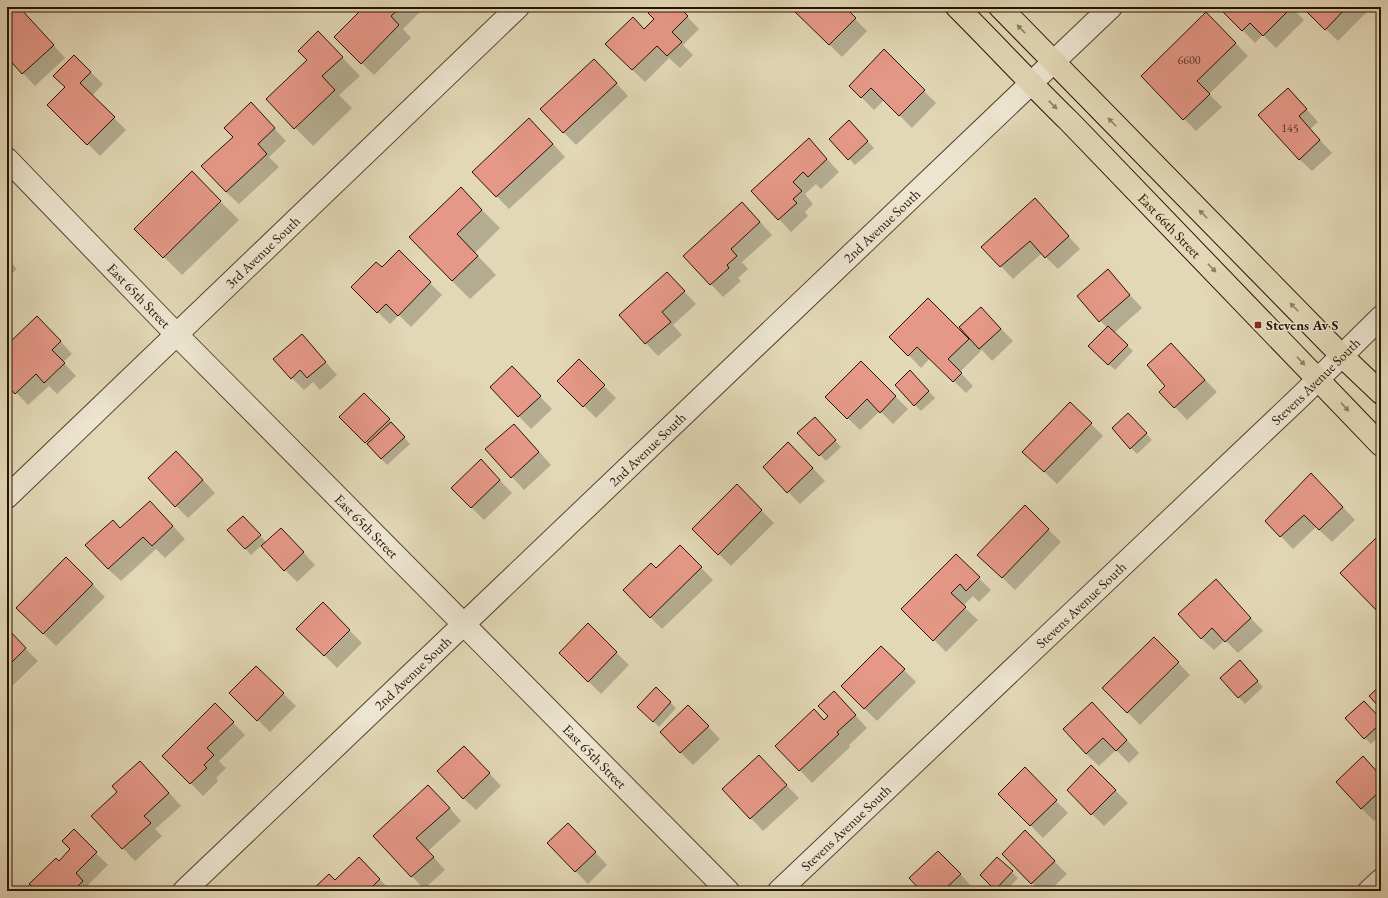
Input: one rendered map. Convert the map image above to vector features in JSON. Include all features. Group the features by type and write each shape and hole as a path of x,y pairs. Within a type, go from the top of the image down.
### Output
{"main road":[{"name":"East 66th Street","path":"957,7 1381,445"},
{"path":"1000,7 1342,355 1381,392"}],"street":[{"name":"3rd Avenue South","path":"7,497 518,7"},
{"name":"2nd Avenue South","path":"184,891 1111,7"},
{"name":"East 65th Street","path":"7,159 177,335 728,891"},
{"name":"Stevens Avenue South","path":"778,891 1318,379 1381,317"},
{"path":"1369,891 1381,880"}],"building":[{"path":"7,7 19,7 54,45 22,74 7,57"},
{"path":"364,7 401,7 391,16 399,25 361,64 334,37"},
{"path":"653,7 679,7 688,16 672,32 682,42 667,56 657,46 632,70 605,44 633,17 644,29 654,19 648,13"},
{"path":"790,7 845,7 856,18 829,45"},
{"path":"1218,7 1292,7 1263,36 1250,23 1242,31"},
{"path":"1302,7 1347,7 1325,30"},
{"path":"1206,12 1236,43 1197,81 1210,94 1183,120 1141,76"},
{"path":"318,31 343,57 322,76 335,90 294,129 266,99 307,60 298,51"},
{"path":"884,49 925,90 899,116 871,88 861,98 849,86"},
{"path":"74,55 91,72 80,83 115,117 87,145 47,105 65,87 53,76"},
{"path":"594,59 617,83 563,133 540,109"},
{"path":"1288,88 1307,109 1299,116 1320,140 1299,160 1258,115"},
{"path":"251,102 275,128 258,144 267,154 226,192 201,166 233,137 224,128"},
{"path":"529,118 553,144 496,197 472,172"},
{"path":"849,120 868,141 848,160 829,139"},
{"path":"809,138 827,159 808,177 803,172 793,182 802,191 793,199 797,203 778,220 751,191"},
{"path":"192,171 221,201 163,258 134,229"},
{"path":"461,187 482,210 457,234 478,256 452,281 409,237"},
{"path":"1035,198 1069,236 1045,258 1030,241 1000,267 981,247"},
{"path":"742,202 760,222 731,249 737,256 727,265 729,268 710,285 683,256"},
{"path":"399,250 431,282 398,316 386,304 377,313 351,287 376,262 382,267"},
{"path":"1108,269 1130,295 1099,322 1077,296"},
{"path":"667,272 685,291 662,312 671,322 645,344 619,315"},
{"path":"928,298 969,339 948,359 962,373 953,382 917,347 908,356 889,337"},
{"path":"981,307 1001,329 979,349 959,327"},
{"path":"37,316 61,341 52,350 65,363 44,383 36,374 15,394 7,385 7,345"},
{"path":"1108,326 1128,345 1108,365 1088,346"},
{"path":"302,334 326,362 307,378 300,370 291,379 273,359"},
{"path":"1171,343 1205,380 1174,408 1159,392 1165,386 1147,365"},
{"path":"579,359 605,385 583,407 557,381"},
{"path":"861,361 896,396 880,413 867,399 847,419 825,397"},
{"path":"512,366 541,396 518,417 490,387"},
{"path":"910,370 929,391 914,406 895,385"},
{"path":"364,393 390,419 365,443 339,417"},
{"path":"1070,402 1092,423 1044,472 1022,452"},
{"path":"1128,413 1147,433 1130,449 1112,428"},
{"path":"815,417 836,440 819,456 797,433"},
{"path":"391,422 405,437 381,459 367,444"},
{"path":"514,424 539,452 511,478 485,449"},
{"path":"788,442 813,468 787,493 763,467"},
{"path":"176,451 203,480 175,507 148,478"},
{"path":"481,459 500,480 471,508 451,488"},
{"path":"1311,473 1343,507 1319,530 1304,515 1280,537 1265,521"},
{"path":"737,484 762,510 718,555 692,529"},
{"path":"150,501 173,526 152,546 143,537 108,569 85,545 113,520 120,528"},
{"path":"1025,505 1049,529 1002,578 977,555"},
{"path":"243,516 261,535 245,549 227,530"},
{"path":"281,528 304,552 284,571 261,546"},
{"path":"1377,537 1381,542 1381,615 1340,573"},
{"path":"680,545 702,567 650,618 623,590 651,563 656,568"},
{"path":"956,554 980,577 966,591 960,584 951,593 966,607 933,641 901,609"},
{"path":"66,557 93,584 43,634 16,608"},
{"path":"1216,579 1251,618 1225,642 1212,628 1201,639 1178,614"},
{"path":"323,602 350,630 324,656 296,629"},
{"path":"588,623 617,652 588,682 559,653"},
{"path":"8,629 26,648 7,667 7,630"},
{"path":"1154,637 1179,662 1127,713 1102,688"},
{"path":"881,646 905,669 864,709 841,686"},
{"path":"1240,660 1258,681 1238,698 1220,678"},
{"path":"256,666 284,693 257,721 229,693"},
{"path":"1381,685 1381,709 1369,696"},
{"path":"656,687 671,702 653,722 637,707"},
{"path":"834,691 856,715 837,732 839,734 799,771 775,746 814,709 824,720 828,716 818,706"},
{"path":"1364,701 1381,719 1381,723 1364,739 1345,718"},
{"path":"1092,702 1127,740 1116,751 1103,738 1086,754 1063,729"},
{"path":"215,703 234,722 207,748 214,755 204,765 207,768 190,784 162,756"},
{"path":"688,705 709,726 680,753 660,732"},
{"path":"464,746 490,773 463,799 437,771"},
{"path":"759,755 787,785 750,819 722,789"},
{"path":"1363,756 1381,776 1381,790 1361,809 1336,782"},
{"path":"140,761 169,793 144,816 151,823 122,849 91,816 117,792 112,786"},
{"path":"1091,765 1116,790 1091,815 1067,790"},
{"path":"1025,767 1057,800 1030,826 998,794"},
{"path":"428,785 450,808 416,838 434,857 411,877 373,836"},
{"path":"568,823 596,852 575,872 547,843"},
{"path":"74,829 97,852 76,873 83,881 73,891 37,891 29,884 56,858 59,861 70,849 62,841"},
{"path":"1025,830 1055,861 1031,884 1002,854"},
{"path":"938,851 961,874 943,891 921,891 909,878"},
{"path":"359,857 380,879 368,891 311,891 329,874 335,880"},
{"path":"997,857 1013,871 995,890 980,875"},
{"path":"1230,886 1235,891 1225,891"}],"place":[{"name":"Stevens Av S","path":"1258,325"}]}
